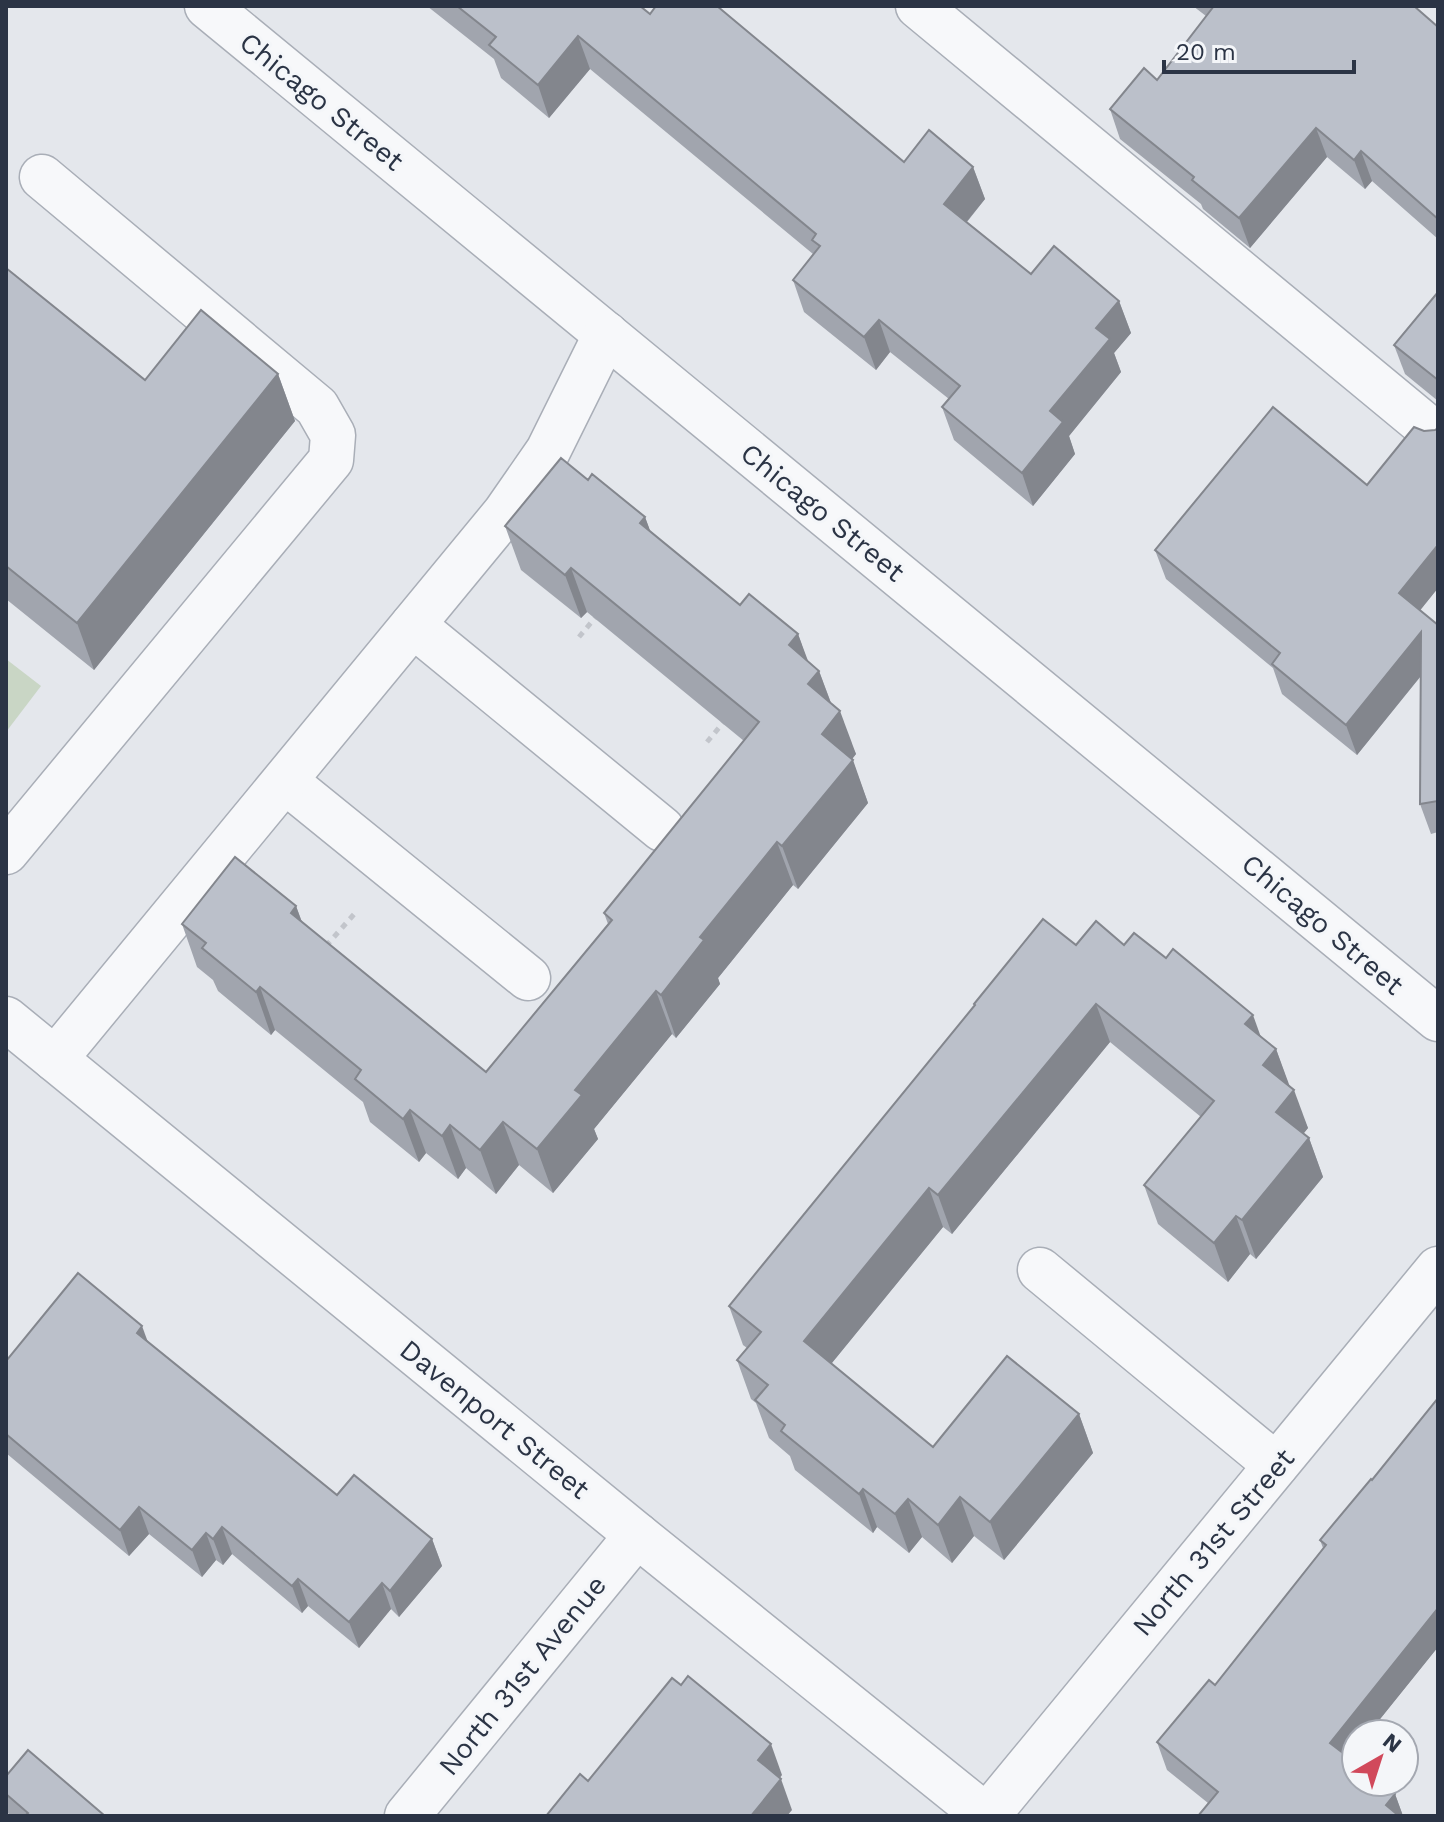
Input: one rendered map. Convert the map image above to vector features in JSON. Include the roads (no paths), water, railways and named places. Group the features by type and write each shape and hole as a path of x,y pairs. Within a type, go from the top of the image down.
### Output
{"street":[{"name":"Chicago Street","path":"207,6 1438,1019"},
{"path":"918,6 1438,436"},
{"path":"6,852 331,460 333,435 317,407 42,177"},
{"path":"55,1059 505,513 548,451 606,334"},
{"path":"413,625 662,829"},
{"path":"285,781 528,978"},
{"name":"Davenport Street","path":"6,1019 986,1816"},
{"name":"North 31st Street","path":"986,1816 1438,1269"},
{"path":"1040,1270 1276,1465"},
{"name":"North 31st Avenue","path":"407,1816 637,1535"}]}
